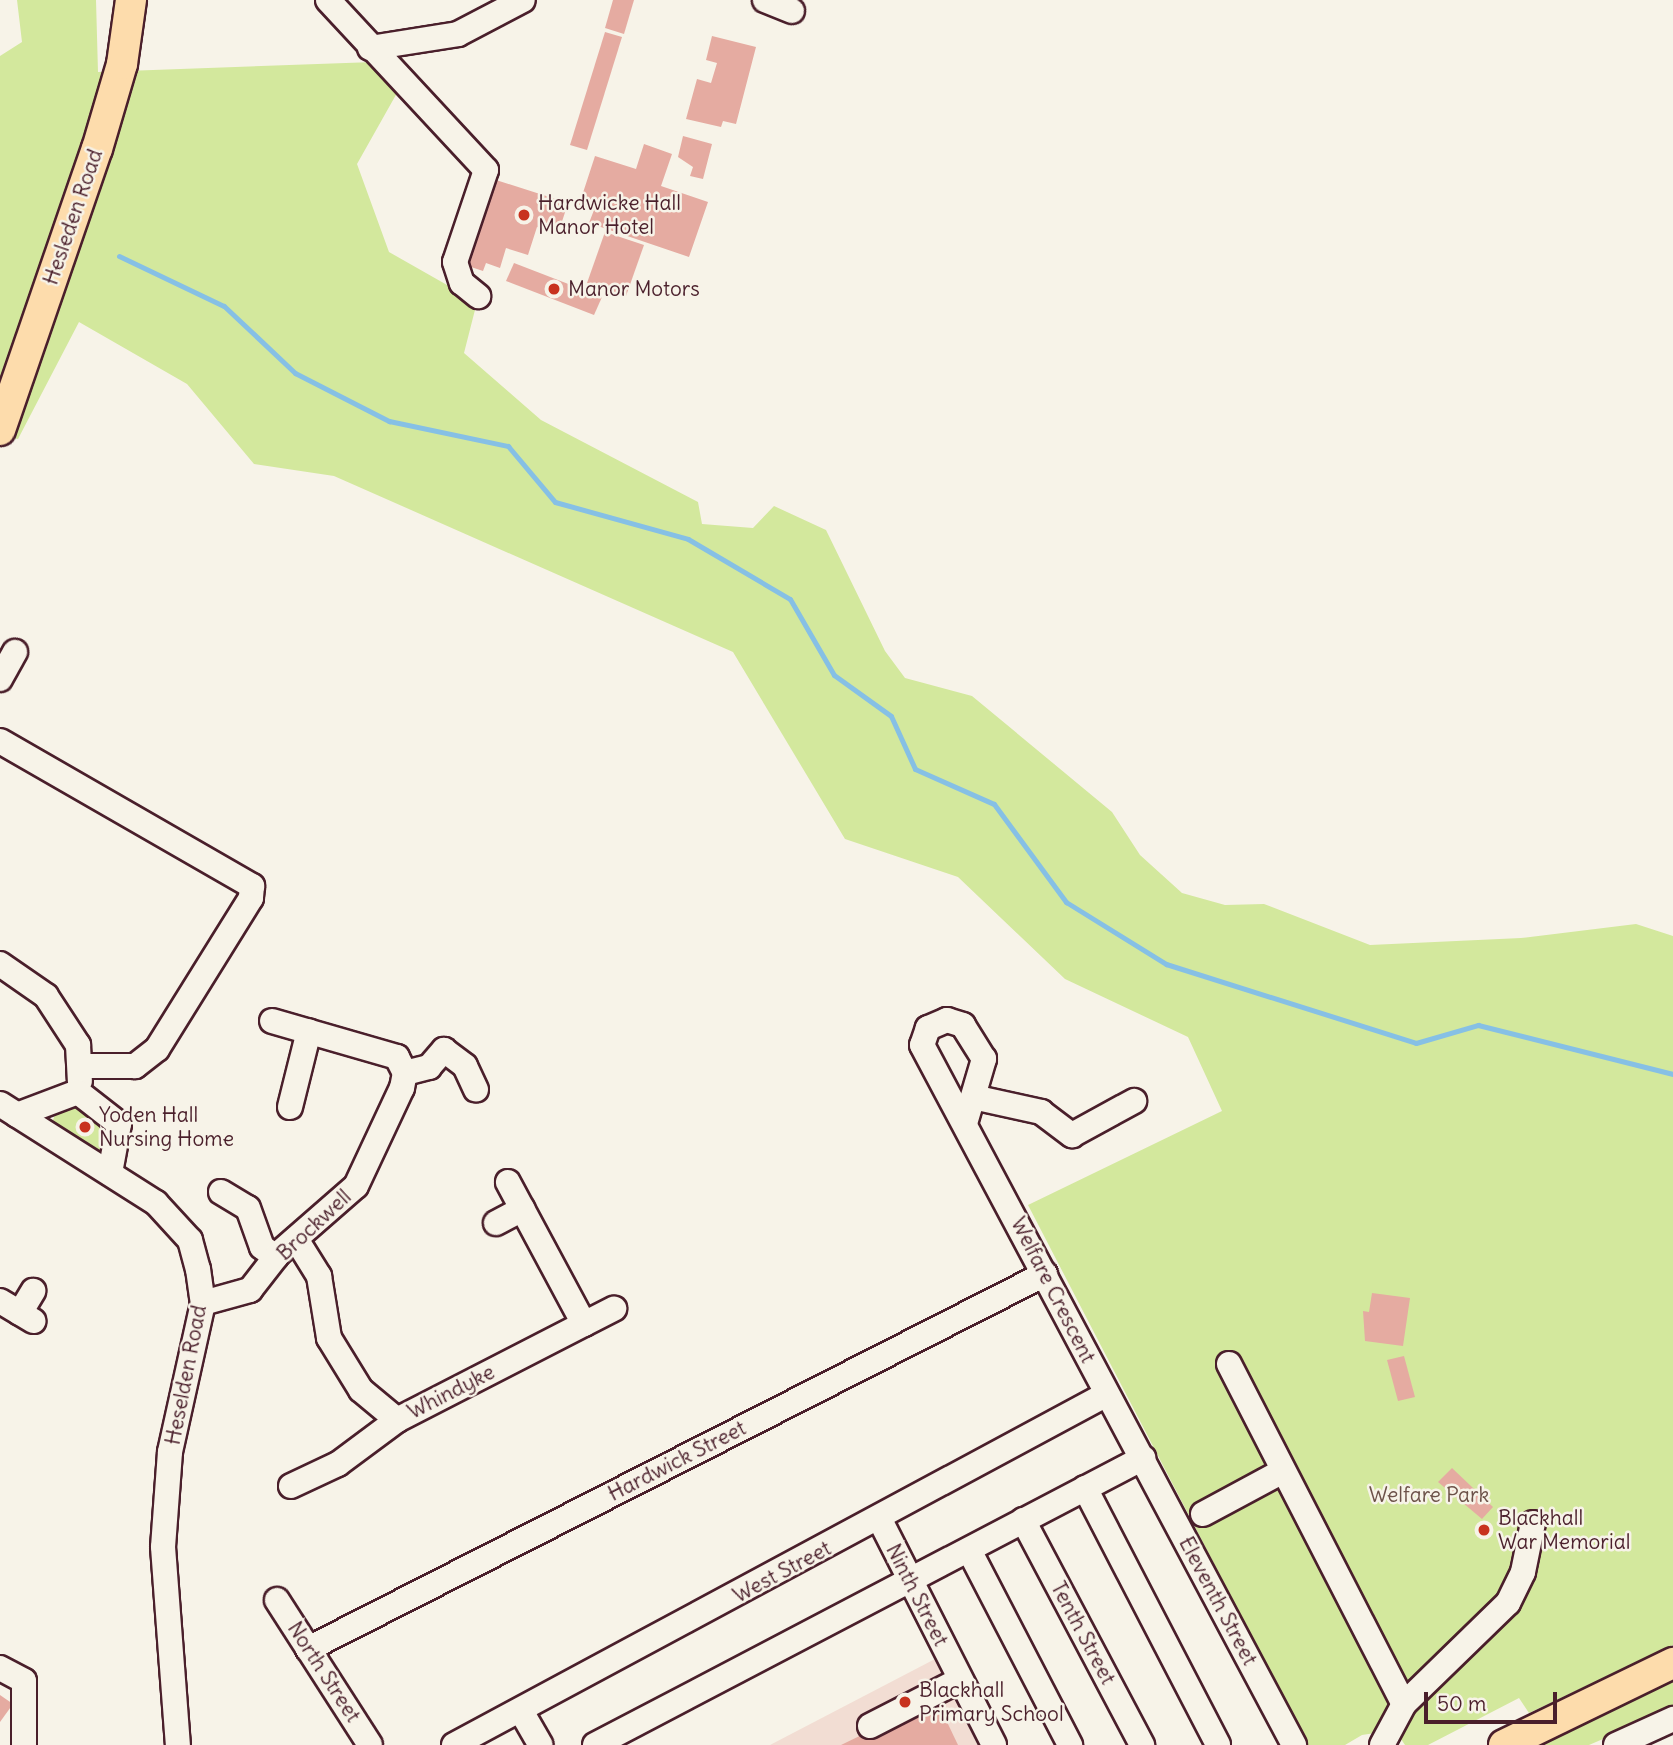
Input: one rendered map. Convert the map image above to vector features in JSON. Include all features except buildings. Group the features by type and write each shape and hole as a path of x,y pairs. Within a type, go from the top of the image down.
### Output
{"main road":[{"name":"Hesleden Road","path":"0,430 97,149 121,64 131,0"},
{"path":"1504,1745 1673,1663"}],"street":[{"path":"328,0 486,170 456,261 462,284 478,296"},
{"path":"370,48 458,34 523,0"},
{"path":"765,0 792,10"},
{"path":"0,679 15,652"},
{"path":"0,741 252,886 251,898 157,1049 135,1066 83,1066"},
{"path":"0,964 46,996 78,1045 83,1066 78,1092"},
{"path":"272,1021 397,1057 405,1073 429,1067 444,1050 466,1066 476,1090"},
{"path":"290,1107 309,1031"},
{"name":"Brockwell","path":"203,1303 250,1290 276,1257 356,1186 378,1149 405,1073"},
{"path":"9,1110 78,1092"},
{"path":"78,1092 119,1124 110,1174"},
{"name":"Welfare Crescent","path":"1134,1101 1072,1135 1041,1112 970,1109 1045,1274 1143,1458"},
{"name":"Heselden Road","path":"9,1110 176,1219 190,1240 203,1303 170,1452 163,1547 178,1745"},
{"path":"508,1182 584,1324"},
{"path":"221,1192 248,1208 262,1247 276,1257"},
{"path":"496,1223 522,1209"},
{"name":"Whindyke","path":"296,1239 319,1276 329,1338 361,1390 397,1420 614,1309"},
{"name":"Hardwick Street","path":"308,1649 1045,1274"},
{"path":"18,1312 33,1291"},
{"path":"1229,1364 1404,1704"},
{"name":"West Street","path":"454,1745 880,1520 1107,1394"},
{"path":"290,1486 338,1464 397,1420"},
{"path":"595,1745 1143,1458"},
{"name":"Eleventh Street","path":"1143,1458 1294,1745"},
{"path":"1203,1514 1283,1471"},
{"path":"1085,1488 1218,1745"},
{"name":"Ninth Street","path":"880,1520 994,1745"},
{"name":"Tenth Street","path":"1023,1520 1142,1745"},
{"path":"1382,1745 1404,1704 1508,1603 1523,1572 1533,1524"},
{"path":"969,1550 1070,1745"},
{"name":"North Street","path":"277,1600 370,1745"},
{"path":"0,1668 24,1681 24,1745"},
{"path":"870,1726 960,1680"},
{"path":"521,1711 541,1745"},
{"path":"1616,1745 1668,1730"}],"shaded area":[{"name":"Blackhall Primary School","path":"935,1659 980,1745 770,1745"}],"green space":[{"name":"Welfare Park","path":"17,0 96,0 98,72 374,62 397,93 357,164 389,252 477,302 464,353 541,420 698,502 702,524 753,528 774,506 826,530 885,651 905,678 972,696 1112,812 1140,855 1182,893 1225,905 1264,904 1370,945 1521,938 1636,924 1673,936 1673,1645 1529,1713 1519,1698 1428,1745 1405,1745 1395,1730 1362,1735 1345,1745 1308,1745 1028,1205 1222,1111 1188,1037 1065,979 958,877 845,839 733,652 334,476 254,464 187,384 79,322 18,439 0,435 0,56 22,42"},
{"path":"81,1102 111,1128 108,1148 99,1153 57,1131 53,1120 57,1109"},
{"path":"1673,1676 1673,1709 1589,1745 1535,1745"}],"waterway":[{"path":"119,256 224,306 295,373 389,421 508,446 555,502 688,539 790,599 834,675 891,716 915,769 994,804 1066,902 1166,964 1416,1043 1478,1025 1673,1074"}],"place":[{"name":"Hardwicke Hall Manor Hotel","path":"524,215"},
{"name":"Manor Motors","path":"554,289"},
{"name":"Yoden Hall Nursing Home","path":"85,1127"},
{"name":"Blackhall War Memorial","path":"1484,1530"},
{"name":"Blackhall Primary School","path":"905,1702"}]}
